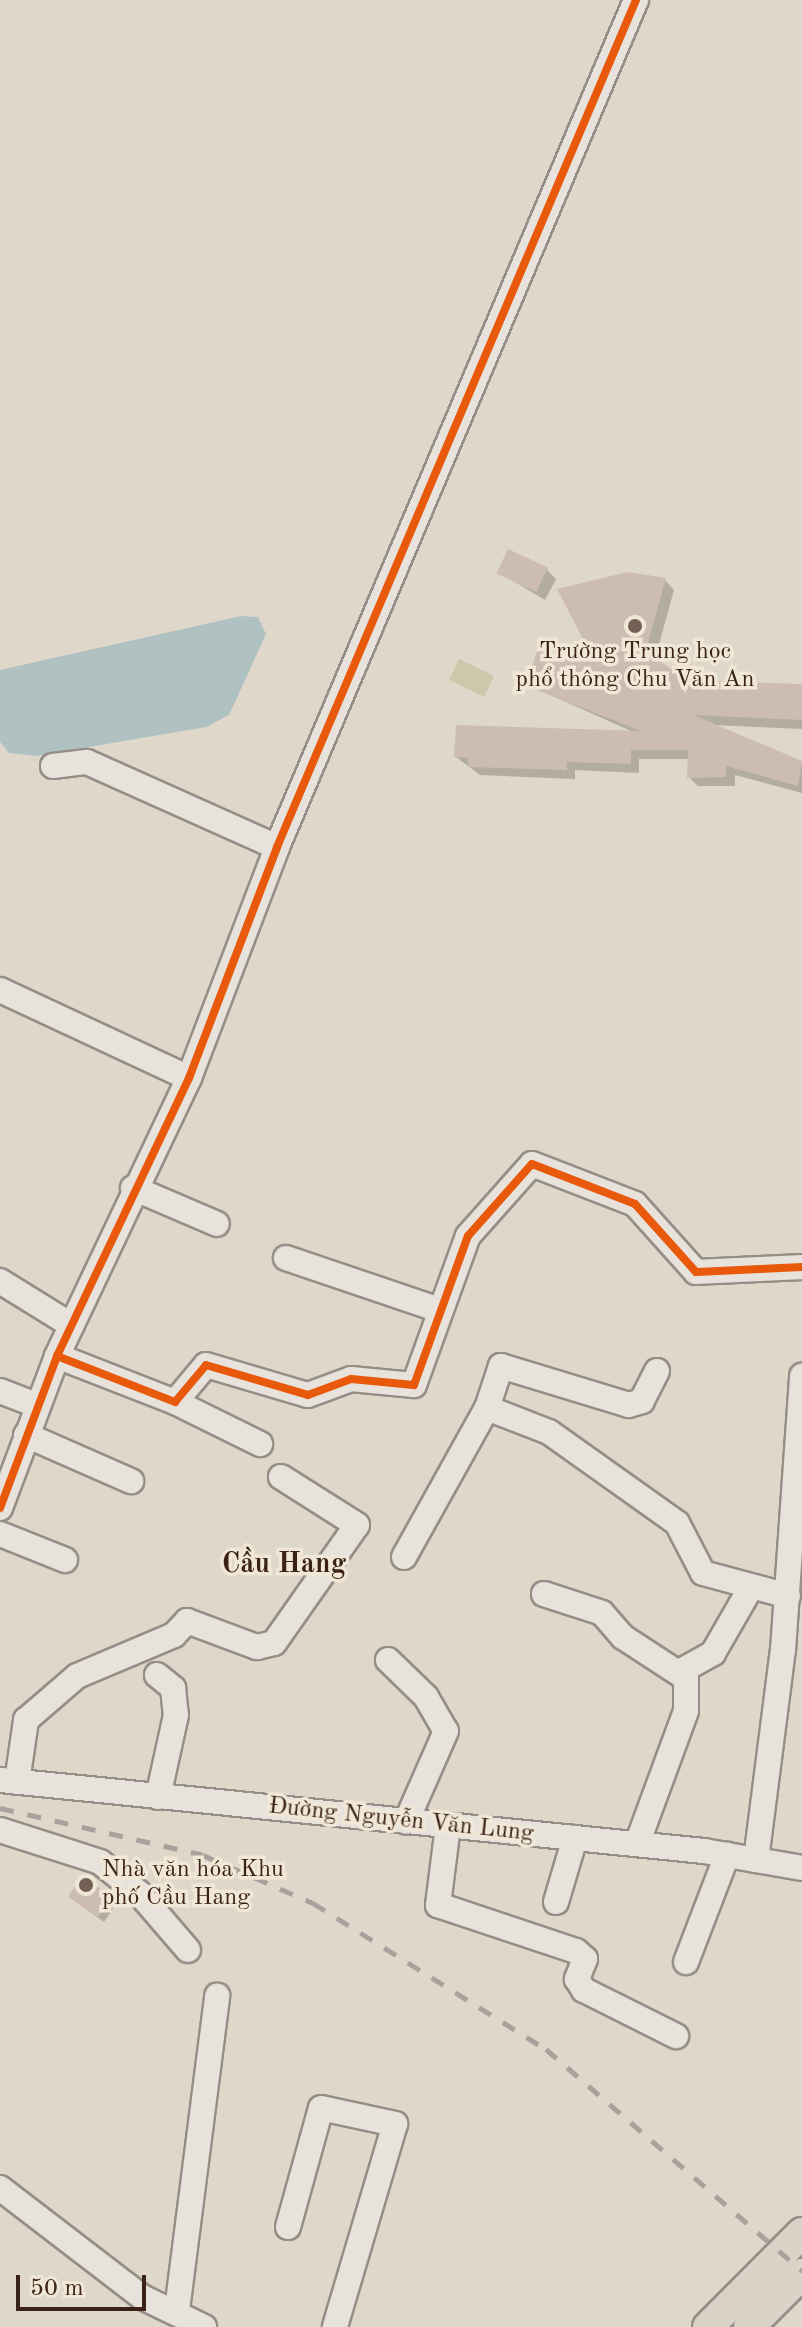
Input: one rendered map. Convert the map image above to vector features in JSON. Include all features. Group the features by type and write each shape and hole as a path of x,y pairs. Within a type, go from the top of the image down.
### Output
{"main road":[{"path":"708,2327 802,2233"},
{"path":"749,2327 802,2274"}],"street":[{"path":"0,1508 57,1356 133,1188 189,1078 277,847 636,0"},
{"path":"53,766 87,762 277,847"},
{"path":"0,990 189,1078"},
{"path":"175,1402 206,1365 308,1395 351,1379 410,1386 468,1236 532,1164 635,1204 696,1272 802,1267"},
{"path":"133,1188 217,1224"},
{"path":"286,1258 440,1310"},
{"path":"0,1281 71,1325"},
{"path":"57,1356 175,1402 260,1444"},
{"path":"404,1557 487,1408 502,1365 629,1405 642,1401 657,1371"},
{"path":"756,1860 788,1596 802,1376"},
{"path":"0,1391 37,1405"},
{"path":"487,1408 549,1432 677,1523 703,1573 750,1589 788,1596"},
{"path":"26,1435 131,1481"},
{"path":"9,1781 26,1720 77,1676 174,1635 187,1621 257,1647 274,1643 357,1525 281,1477"},
{"path":"0,1534 65,1560"},
{"path":"681,1671 713,1653 750,1589"},
{"path":"544,1594 602,1613 623,1637 681,1671"},
{"path":"388,1660 426,1697 446,1731 406,1822"},
{"path":"637,1844 686,1711 681,1671"},
{"path":"157,1675 173,1688 176,1715 158,1797"},
{"name":"Đường Nguyễn Văn Lung","path":"9,1781 637,1844 802,1868"},
{"path":"448,1826 438,1905 576,1951 585,1959 577,1979 584,1990 676,2036"},
{"path":"0,1830 100,1862 139,1893 188,1950"},
{"path":"556,1902 575,1838"},
{"path":"686,1962 727,1855"},
{"path":"177,2310 217,1996"},
{"path":"288,2227 321,2108 395,2124 335,2327"},
{"path":"0,2188 142,2297 177,2310 204,2327"}],"shaded area":[{"path":"241,616 258,617 266,634 229,715 206,727 37,756 9,753 0,742 0,670"},
{"path":"459,659 494,676 484,697 449,680"}],"building":[{"path":"508,549 548,568 536,592 497,573"},
{"path":"628,572 666,578 646,650 685,680 802,684 802,720 693,715 802,761 798,786 726,766 726,777 687,778 688,750 631,750 631,764 567,762 567,770 468,767 468,758 454,757 456,725 641,731 524,685 538,650 566,660 585,643 557,589"},
{"path":"82,1876 112,1896 98,1917 68,1897"}],"railway":[{"path":"0,1808 203,1855 313,1903 546,2049 802,2271"}],"cycle path":[{"path":"0,1508 57,1356 189,1078 277,847 636,0"},
{"path":"57,1356 175,1402 206,1365 308,1395 351,1379 414,1385 468,1236 532,1164 635,1204 696,1272 802,1267"}],"place":[{"name":"Trường Trung học phổ thông Chu Văn An","path":"635,626"},
{"name":"Nhà văn hóa Khu phố Cầu Hang","path":"86,1885"}],"district":[{"name":"Cầu Hang","path":"284,1565"}]}
